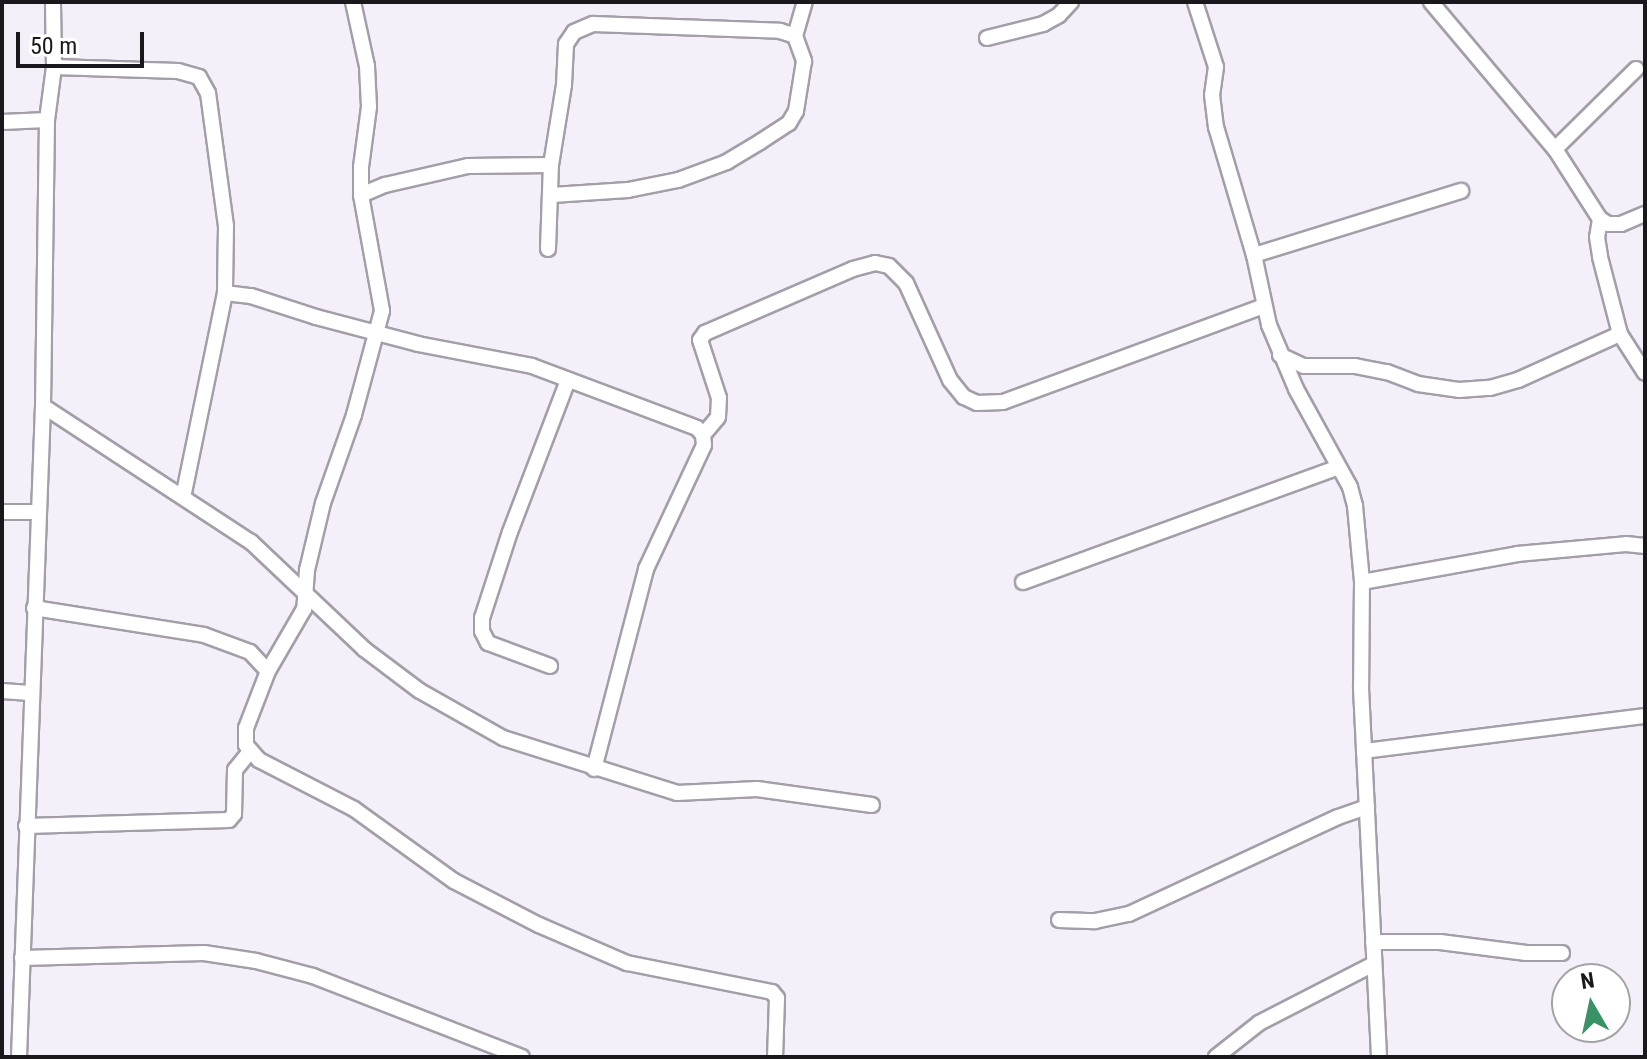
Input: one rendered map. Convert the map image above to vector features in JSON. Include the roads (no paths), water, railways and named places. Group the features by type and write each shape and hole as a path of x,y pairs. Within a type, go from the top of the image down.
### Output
{"street":[{"path":"19,1057 30,693 43,406 47,120 54,67 53,2"},
{"path":"26,826 229,820 234,814 235,770 249,753 246,728 268,671 304,609 307,570 323,503 378,333 380,288 361,195 361,167 369,107 367,66 353,2"},
{"path":"552,195 628,190 678,180 727,162 789,123 796,111 804,61 795,36 805,2"},
{"path":"987,38 1043,24 1059,15 1071,2"},
{"path":"1195,2 1216,67 1212,95 1216,127 1254,255 1264,306 1280,355 1337,468 1350,487 1355,506 1362,582 1364,751 1379,1057"},
{"path":"1431,2 1555,149 1600,219 1608,224 1621,224 1645,214"},
{"path":"548,249 551,165 564,85 566,44 574,32 593,24 780,31 795,36"},
{"path":"54,67 178,71 199,77 208,93 226,226 225,293 183,497"},
{"path":"1555,149 1636,69"},
{"path":"2,122 47,120"},
{"path":"361,195 413,177 468,166 551,165"},
{"path":"1254,255 1461,191"},
{"path":"1600,219 1597,237 1600,257 1620,334 1645,373"},
{"path":"703,435 718,417 719,408 702,353 700,340 705,333 853,269 875,263 889,266 906,283 950,380 964,397 977,403 1003,402 1087,374 1264,306"},
{"path":"225,293 251,296 378,333 532,366 697,428 703,435 704,445 646,569 594,769"},
{"path":"1280,355 1304,366 1355,366 1387,372 1418,384 1459,390 1490,388 1518,380 1548,363 1601,345 1620,334"},
{"path":"550,666 488,643 482,631 482,618 510,532 568,380"},
{"path":"43,406 251,542 364,649 459,715 503,738 677,793 757,789 872,805"},
{"path":"1023,582 1337,468"},
{"path":"2,512 37,512"},
{"path":"1362,582 1517,554 1626,544 1645,546"},
{"path":"34,608 204,635 250,652 268,671"},
{"path":"2,691 30,693"},
{"path":"1364,751 1645,716"},
{"path":"249,753 354,809 454,881 539,925 627,963 772,992 777,998 775,1057"},
{"path":"1059,920 1095,921 1129,914 1166,900 1338,817 1367,807"},
{"path":"1373,942 1440,942 1526,953 1562,953"},
{"path":"22,958 204,953 256,961 313,976 522,1057"},
{"path":"1216,1057 1259,1023 1374,964"}]}
